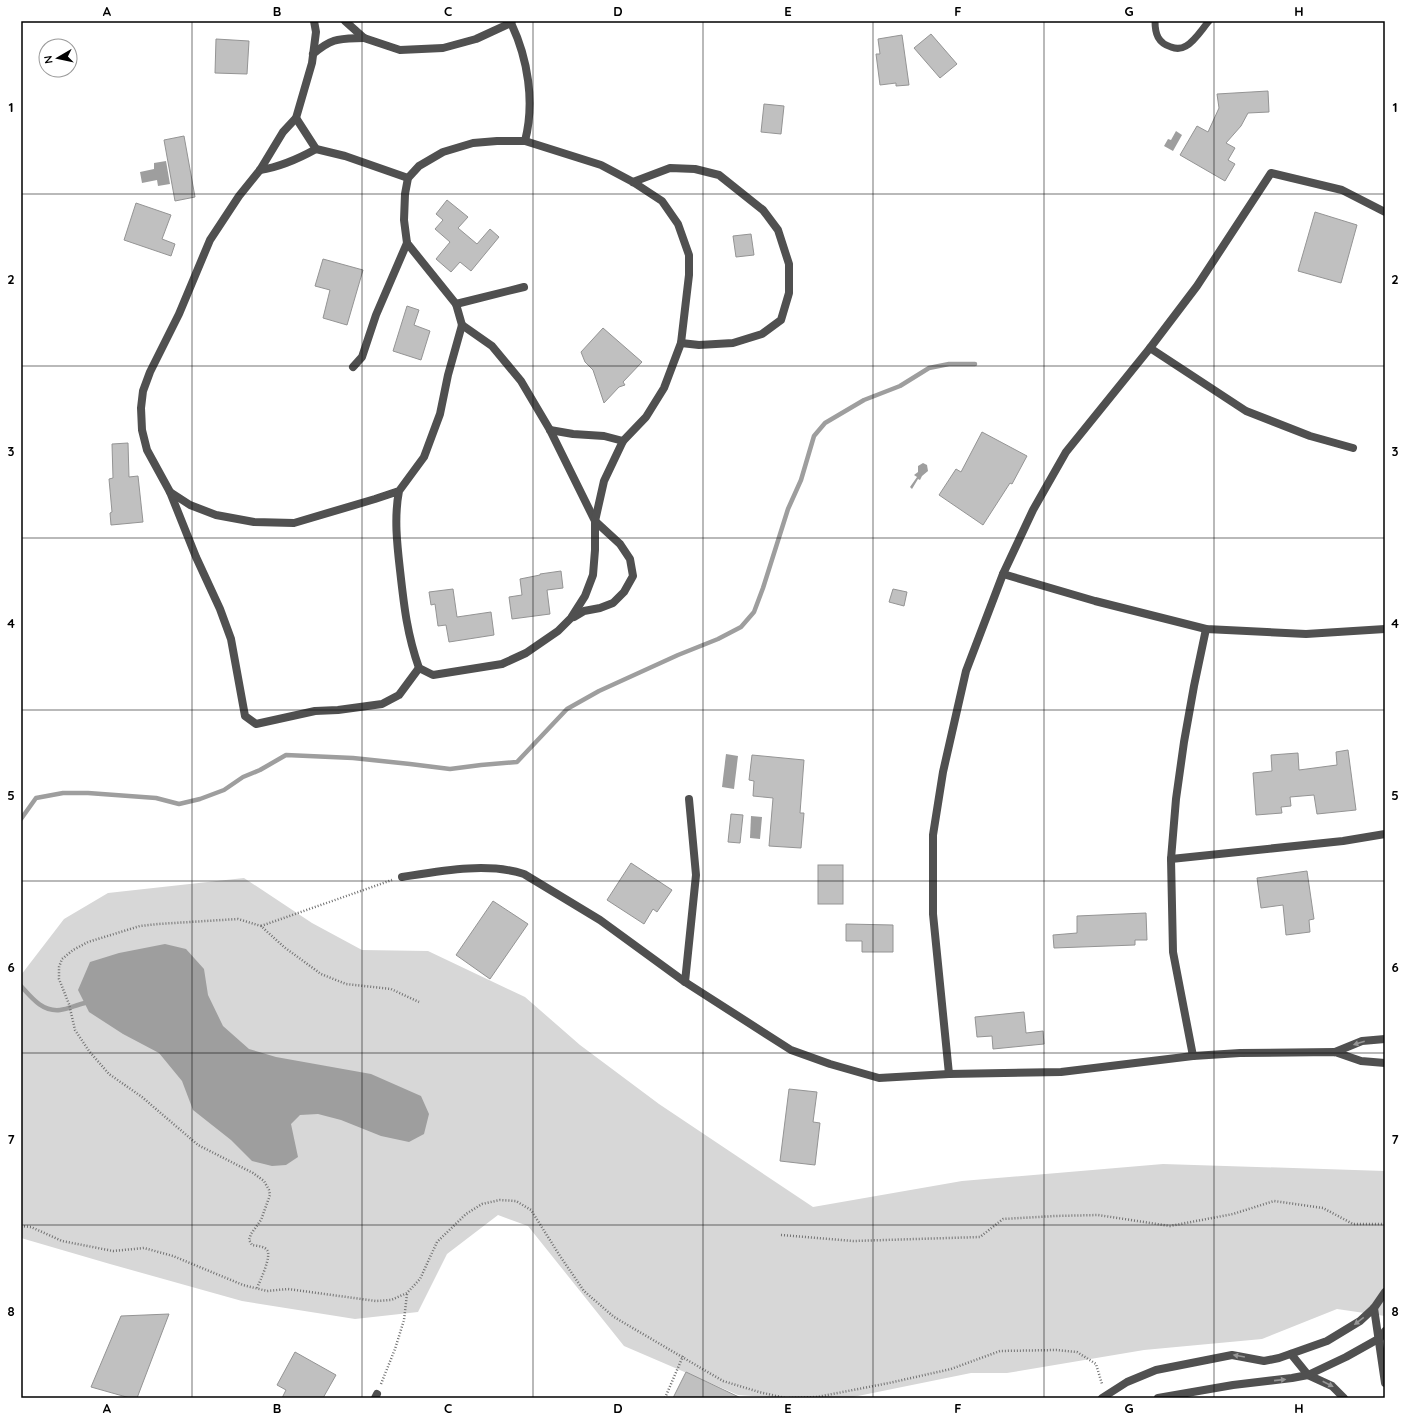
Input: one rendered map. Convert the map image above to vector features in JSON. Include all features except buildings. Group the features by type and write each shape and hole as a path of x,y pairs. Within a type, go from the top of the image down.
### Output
{"street":[{"path":"314,21 316,32 313,54 296,118 283,132 260,170 239,196 210,240 179,314 150,372 143,391 141,408 142,430 147,450 170,492 193,551 220,609 231,639 245,716 256,724 315,711 338,710 382,704 399,695 419,668"},
{"path":"345,21 364,38"},
{"path":"313,54 324,45 336,39 364,38 400,50 443,48 476,39 512,22 530,85 530,113 525,141"},
{"path":"296,118 316,150"},
{"path":"353,366 362,357 376,315 407,243 404,220 405,194 408,178 419,166 443,152 473,143 525,141 601,166 634,182 662,201 678,224 689,255 689,275 681,343 664,388 646,417 623,441 604,481 595,521 593,575 585,596 571,618"},
{"path":"260,170 272,168 298,159 316,150 345,156 408,178"},
{"path":"634,182 670,168 694,169 719,175 763,210 778,230 789,264 789,293 781,320 762,334 733,343 699,345 681,343"},
{"path":"949,1074 933,914 934,835 943,772 966,671 1003,574 1033,510 1066,452 1150,348 1197,286 1271,173 1342,190 1385,212"},
{"path":"407,243 456,304 462,325 448,375 440,414 424,457 399,491 396,506 398,548 405,616 411,646 419,668 433,675 502,664 526,653 542,643 571,618 584,611 600,608 613,603 624,592 633,576 630,559 620,544 595,521 550,430 521,381 492,346 462,325"},
{"path":"456,304 524,287"},
{"path":"1150,348 1246,411 1310,436 1354,448"},
{"path":"550,430 573,434 604,436 623,441"},
{"path":"170,492 190,505 216,515 254,522 294,523 399,491"},
{"path":"1003,574 1095,601 1206,629 1306,634 1385,629"},
{"path":"1193,1056 1173,952 1171,858 1176,799 1182,756 1194,686 1206,629"},
{"path":"685,982 696,875 689,799"},
{"path":"1171,858 1343,841 1385,834"},
{"path":"402,877 439,871 478,868 512,870 524,874 600,920 685,982 791,1050 830,1064 879,1078 949,1074 1061,1072 1193,1056 1240,1053 1335,1052 1361,1061 1385,1063"},
{"path":"1335,1052 1362,1041 1385,1039"},
{"path":"1104,1397 1127,1382 1156,1370 1232,1355 1264,1361 1279,1358 1327,1341 1360,1321 1374,1308 1385,1292"},
{"path":"1374,1308 1380,1338 1385,1383"},
{"path":"1158,1398 1233,1385 1308,1375 1346,1357 1380,1338 1385,1331"},
{"path":"1291,1354 1308,1375 1332,1386 1344,1398"}],"lane":[{"path":"1155,21 1155,31 1160,41 1166,46 1176,49 1185,47 1209,21"}],"path":[{"path":"261,926 402,877"},
{"path":"257,1288 269,1253 267,1249 261,1246 252,1245 249,1240 251,1234 261,1220 270,1195 264,1181 253,1173 198,1145 142,1097 109,1074 89,1051 75,1030 69,1004 59,978 58,967 62,959 73,950 88,942 140,926 238,919 261,926 284,947 320,974 346,984 391,989 419,1002"},
{"path":"21,1226 31,1227 62,1241 113,1251 144,1248 173,1256 243,1285 267,1291 288,1289 376,1301 391,1300 407,1293 420,1279 437,1242 466,1214 482,1204 500,1200 516,1201 531,1210 584,1291 614,1317 683,1356 723,1381 785,1398"},
{"path":"781,1236 853,1241 980,1237 1003,1219 1056,1216 1098,1216 1170,1226 1233,1214 1274,1201 1323,1208 1353,1224 1385,1224"},
{"path":"376,1396 396,1349 404,1320 407,1293"},
{"path":"789,1398 817,1397 889,1383 951,1368 1000,1351 1056,1350 1077,1352 1096,1364 1104,1397"},
{"path":"665,1398 683,1356"}],"shaded area":[{"path":"1176,131 1182,135 1173,151 1164,146 1168,139 1171,140"},
{"path":"166,161 170,184 158,186 157,180 142,183 140,172 154,169 154,163"},
{"path":"923,463 927,465 928,471 920,480 918,479 912,489 910,487 917,477 914,475 918,472 918,466"},
{"path":"726,754 738,756 734,789 722,787"},
{"path":"751,816 762,817 760,839 750,838"},
{"path":"244,878 312,923 362,950 428,951 525,997 580,1045 659,1104 813,1207 962,1181 1163,1164 1385,1171 1385,1316 1337,1309 1262,1339 1144,1350 1007,1373 971,1373 848,1398 783,1398 738,1395 624,1346 528,1226 498,1215 447,1254 418,1312 355,1319 242,1301 21,1238 21,975 64,919 108,893"},
{"path":"165,944 186,949 204,969 208,995 223,1026 249,1049 276,1057 371,1074 421,1096 429,1114 424,1134 409,1142 381,1136 341,1120 318,1114 300,1115 291,1124 298,1157 286,1165 272,1166 252,1161 231,1140 193,1110 182,1081 159,1053 123,1034 89,1012 78,990 90,962 119,953"}],"waterway":[{"path":"21,819 36,798 63,793 88,793 156,798 179,804 200,799 224,790 243,777 260,770 286,755 353,758 450,769 517,762 567,709 599,691 678,655 718,639 741,627 754,612 788,509 801,480 814,436 825,423 864,400 900,386 929,368 949,364 975,364"},
{"path":"21,986 38,1003 48,1009 60,1010 85,1003"}]}
